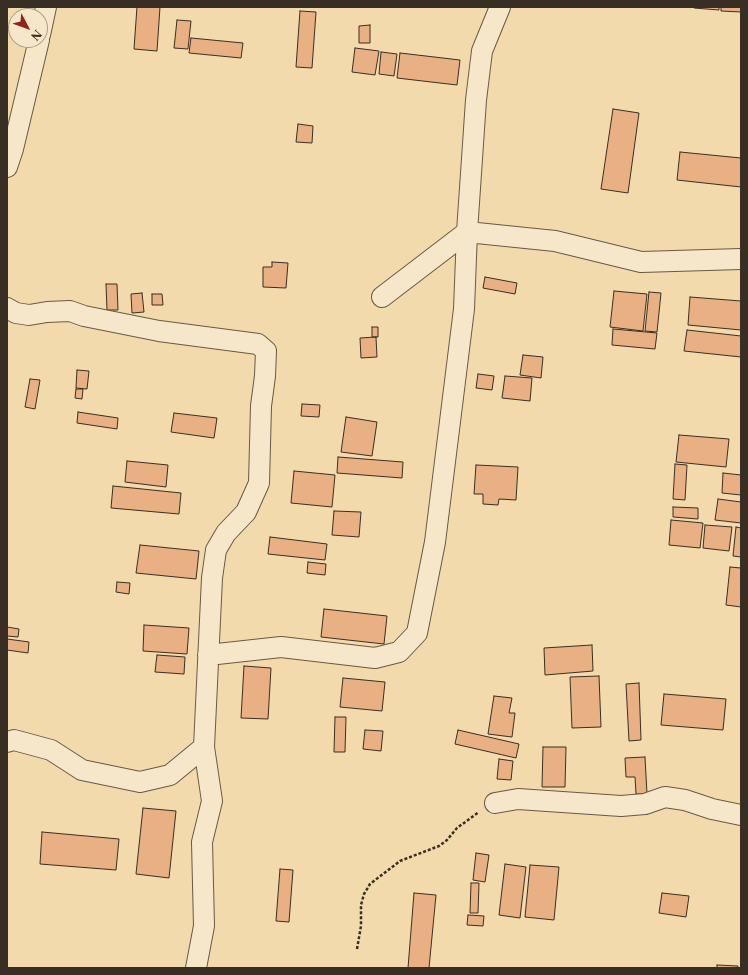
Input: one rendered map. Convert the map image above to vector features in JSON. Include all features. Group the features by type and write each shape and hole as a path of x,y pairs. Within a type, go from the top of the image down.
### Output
{"street":[{"path":"208,655 281,647 375,658 399,652 417,633 436,542 464,309 467,232 476,100 482,51 500,7"},
{"path":"7,167 13,149 37,48"},
{"path":"382,297 467,232 554,241 641,262 741,259"},
{"path":"7,308 29,315 47,312 70,311 84,316 159,331 258,344 266,351 265,376 261,406 259,483 246,512 226,533 216,550 212,578 204,747 212,801 202,842 204,926 196,968"},
{"path":"7,742 14,740 51,750 82,770 140,782 170,775 204,747"},
{"path":"495,803 518,799 621,806 645,804 665,797 685,800 712,809 741,815"}],"path":[{"path":"357,949 361,905 364,894 370,884 400,861 438,846 476,813 495,803"}],"building":[{"path":"137,7 160,7 157,51 134,49"},
{"path":"719,7 719,10 694,8"},
{"path":"721,7 741,7 741,12 721,11"},
{"path":"300,11 316,12 312,68 296,67"},
{"path":"177,20 191,21 188,49 174,48"},
{"path":"370,25 370,43 359,43 359,26"},
{"path":"191,38 243,43 241,58 189,53"},
{"path":"355,48 379,51 375,75 352,72"},
{"path":"381,52 397,54 394,76 379,74"},
{"path":"400,53 460,60 457,85 397,78"},
{"path":"613,109 639,113 628,193 601,189"},
{"path":"298,124 313,126 312,143 296,142"},
{"path":"680,152 741,158 741,187 677,180"},
{"path":"272,262 288,263 286,288 263,287 263,267 272,267"},
{"path":"485,277 517,283 515,294 483,288"},
{"path":"106,284 117,284 118,310 107,310"},
{"path":"614,291 647,294 643,331 610,327"},
{"path":"649,292 661,293 657,332 645,331"},
{"path":"142,293 144,312 132,313 131,294"},
{"path":"152,294 162,294 163,305 152,305"},
{"path":"690,297 741,301 741,330 688,325"},
{"path":"372,327 378,327 378,337 372,337"},
{"path":"613,329 657,333 655,349 612,345"},
{"path":"687,330 741,336 741,357 684,351"},
{"path":"376,337 377,357 361,358 360,338"},
{"path":"523,355 543,357 541,378 520,375"},
{"path":"77,370 89,371 87,389 76,388"},
{"path":"478,374 494,376 492,390 476,388"},
{"path":"505,376 532,378 530,401 502,398"},
{"path":"30,379 40,380 35,409 25,407"},
{"path":"76,389 83,389 82,399 75,398"},
{"path":"302,404 320,405 319,417 301,416"},
{"path":"78,412 118,418 117,429 77,423"},
{"path":"174,413 217,418 214,438 171,432"},
{"path":"346,417 377,422 372,456 341,452"},
{"path":"679,435 729,439 726,467 676,462"},
{"path":"338,457 403,462 402,478 337,473"},
{"path":"127,461 168,465 166,487 125,482"},
{"path":"675,464 687,465 685,500 673,499"},
{"path":"476,465 518,467 516,500 499,499 498,505 483,504 483,494 474,494"},
{"path":"294,471 335,475 332,507 291,503"},
{"path":"723,473 741,475 741,495 722,493"},
{"path":"113,486 181,493 179,514 111,508"},
{"path":"718,499 741,502 741,523 715,520"},
{"path":"673,507 698,508 698,519 673,517"},
{"path":"334,511 361,512 359,537 332,535"},
{"path":"671,520 703,523 700,548 669,545"},
{"path":"705,525 732,527 729,551 703,548"},
{"path":"736,527 741,528 741,557 733,556"},
{"path":"270,537 327,544 325,560 268,554"},
{"path":"140,545 199,551 196,579 136,573"},
{"path":"308,562 326,564 325,575 307,573"},
{"path":"730,567 741,568 741,607 726,605"},
{"path":"117,582 130,583 129,594 116,592"},
{"path":"324,609 387,616 384,644 321,637"},
{"path":"144,625 189,628 187,654 143,651"},
{"path":"7,627 19,629 18,637 7,636"},
{"path":"7,639 29,642 28,653 7,650"},
{"path":"592,645 593,671 545,675 544,648"},
{"path":"157,655 185,657 184,674 155,672"},
{"path":"244,666 271,668 268,719 241,718"},
{"path":"599,676 601,727 572,728 570,677"},
{"path":"343,678 385,682 382,711 340,707"},
{"path":"639,683 641,740 629,741 626,684"},
{"path":"664,694 726,699 723,730 661,725"},
{"path":"494,696 512,698 509,713 515,713 512,737 488,734"},
{"path":"335,717 346,717 345,752 334,752"},
{"path":"365,730 383,731 381,751 363,749"},
{"path":"458,730 519,744 516,758 455,744"},
{"path":"543,747 566,747 565,787 542,787"},
{"path":"645,757 647,794 636,794 635,777 626,777 625,758"},
{"path":"499,759 513,761 511,780 497,779"},
{"path":"143,808 176,811 169,878 136,874"},
{"path":"42,832 119,839 116,870 40,864"},
{"path":"476,853 489,855 485,882 473,880"},
{"path":"505,864 526,867 520,918 499,915"},
{"path":"530,865 559,867 554,920 525,917"},
{"path":"280,869 293,870 289,922 276,921"},
{"path":"471,883 479,883 478,913 470,913"},
{"path":"414,893 436,895 429,968 408,968"},
{"path":"662,893 689,896 686,917 659,913"},
{"path":"468,915 484,916 483,926 467,925"},
{"path":"717,965 738,966 738,968 717,968"}]}
